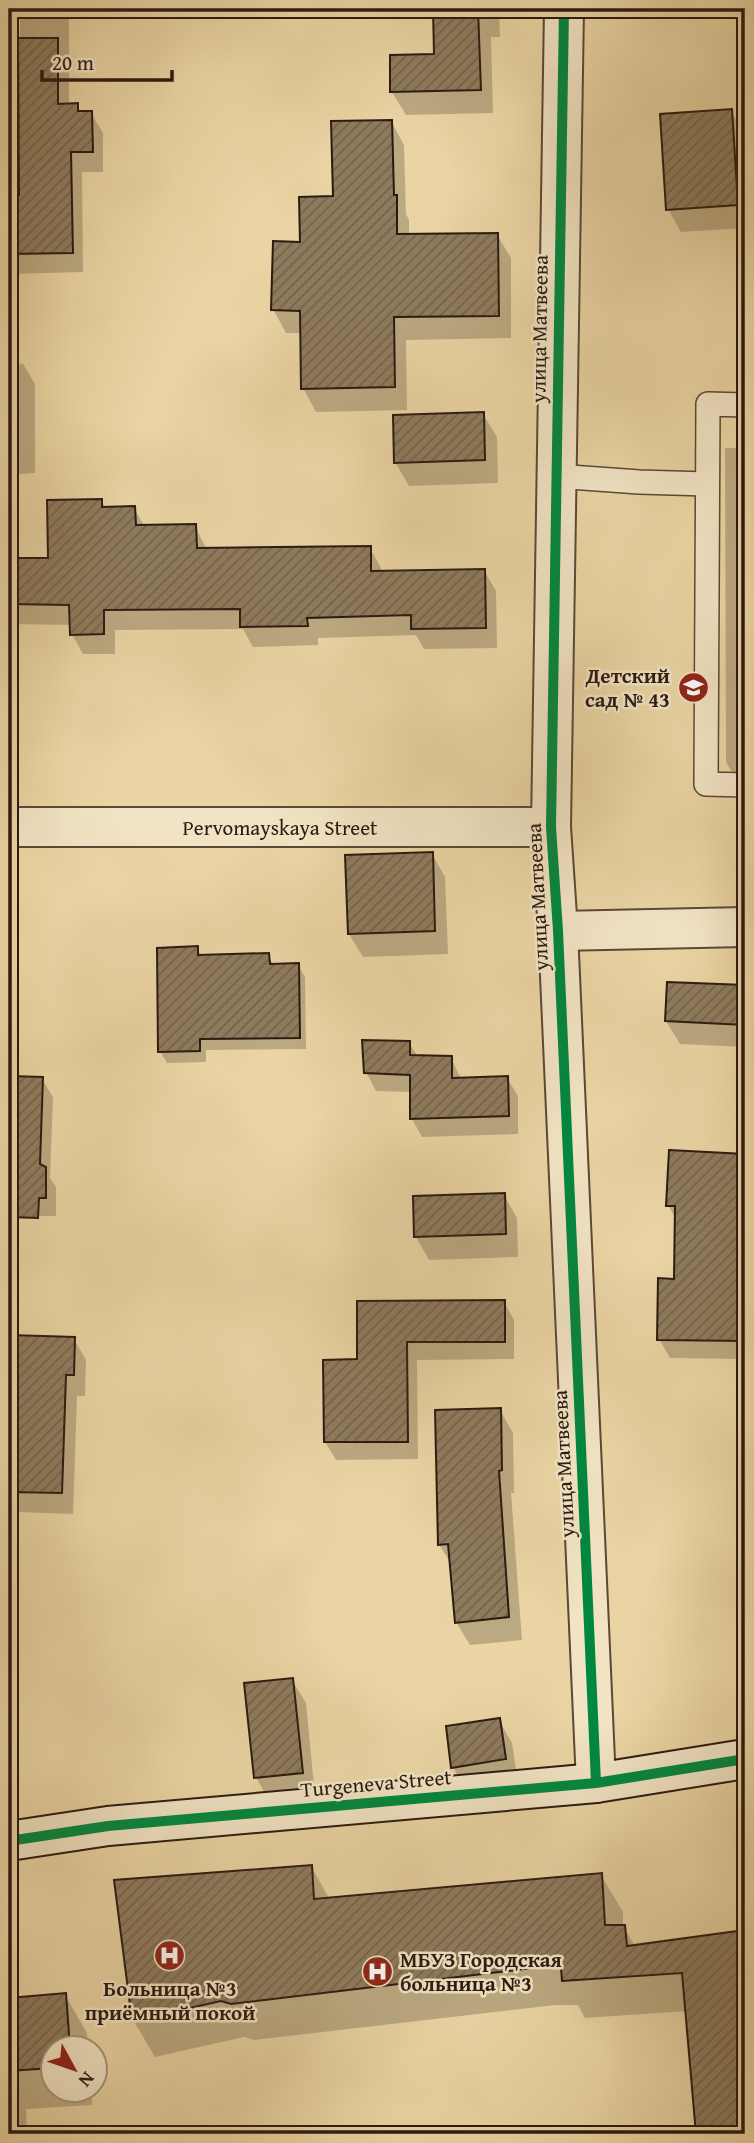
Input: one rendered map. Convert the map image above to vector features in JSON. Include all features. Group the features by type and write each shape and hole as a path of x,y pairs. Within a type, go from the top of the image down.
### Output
{"street":[{"name":"улица Матвеева","path":"564,9 551,827 558,931 596,1783"},
{"name":"Pervomayskaya Street","path":"9,828 551,827"},
{"path":"558,931 745,927"},
{"name":"Turgeneva Street","path":"9,1841 108,1826 596,1783 745,1759"}],"lane":[{"path":"745,405 708,404 706,784 745,785"},
{"path":"556,476 707,484"}],"building":[{"path":"433,9 478,9 481,90 390,92 390,55 434,54"},
{"path":"18,38 58,38 58,104 78,103 78,111 92,111 93,152 71,152 73,253 9,254 9,196 19,195"},
{"path":"732,109 738,205 666,210 660,114"},
{"path":"392,120 397,234 498,233 499,316 394,317 395,387 301,389 300,311 271,310 273,241 300,242 299,197 333,196 331,121"},
{"path":"484,412 485,460 394,463 393,415"},
{"path":"102,499 102,507 135,506 136,525 196,524 197,548 371,546 371,571 485,569 486,628 411,629 411,615 307,618 308,626 240,627 240,609 104,610 104,634 70,635 69,605 9,604 9,558 48,558 47,500"},
{"path":"433,852 435,931 348,934 345,855"},
{"path":"198,946 198,955 269,953 270,964 299,963 300,1038 200,1039 200,1051 158,1052 157,948"},
{"path":"667,982 745,985 745,1025 665,1021"},
{"path":"362,1040 410,1041 410,1055 452,1056 452,1078 508,1076 509,1116 410,1119 410,1075 364,1073"},
{"path":"9,1076 43,1077 40,1164 46,1167 46,1198 39,1198 38,1218 9,1217"},
{"path":"669,1150 745,1154 741,1245 745,1245 745,1341 657,1340 658,1278 674,1279 675,1206 666,1206"},
{"path":"505,1193 506,1234 414,1237 413,1196"},
{"path":"505,1300 505,1342 407,1342 408,1442 324,1442 323,1360 357,1359 357,1301"},
{"path":"9,1335 75,1337 74,1375 66,1375 62,1493 9,1492"},
{"path":"501,1408 502,1470 499,1471 509,1617 455,1623 448,1544 438,1545 435,1410"},
{"path":"293,1678 303,1773 254,1778 244,1683"},
{"path":"500,1718 506,1759 451,1768 446,1726"},
{"path":"312,1865 314,1899 602,1873 605,1925 625,1925 627,1946 745,1930 745,2134 696,2134 682,1973 562,1981 561,1968 533,1968 231,2004 221,2001 132,2021 114,1880"},
{"path":"66,1993 69,2035 38,2035 38,2069 9,2071 9,1998"}],"cycle path":[{"path":"564,9 551,827 558,931 596,1783"},
{"path":"9,1841 108,1826 596,1783 745,1759"}],"place":[{"name":"Детский сад № 43","path":"693,687"},
{"name":"Больница №3 приёмный покой","path":"170,1956"},
{"name":"МБУЗ Городская больница №3","path":"377,1971"}]}
